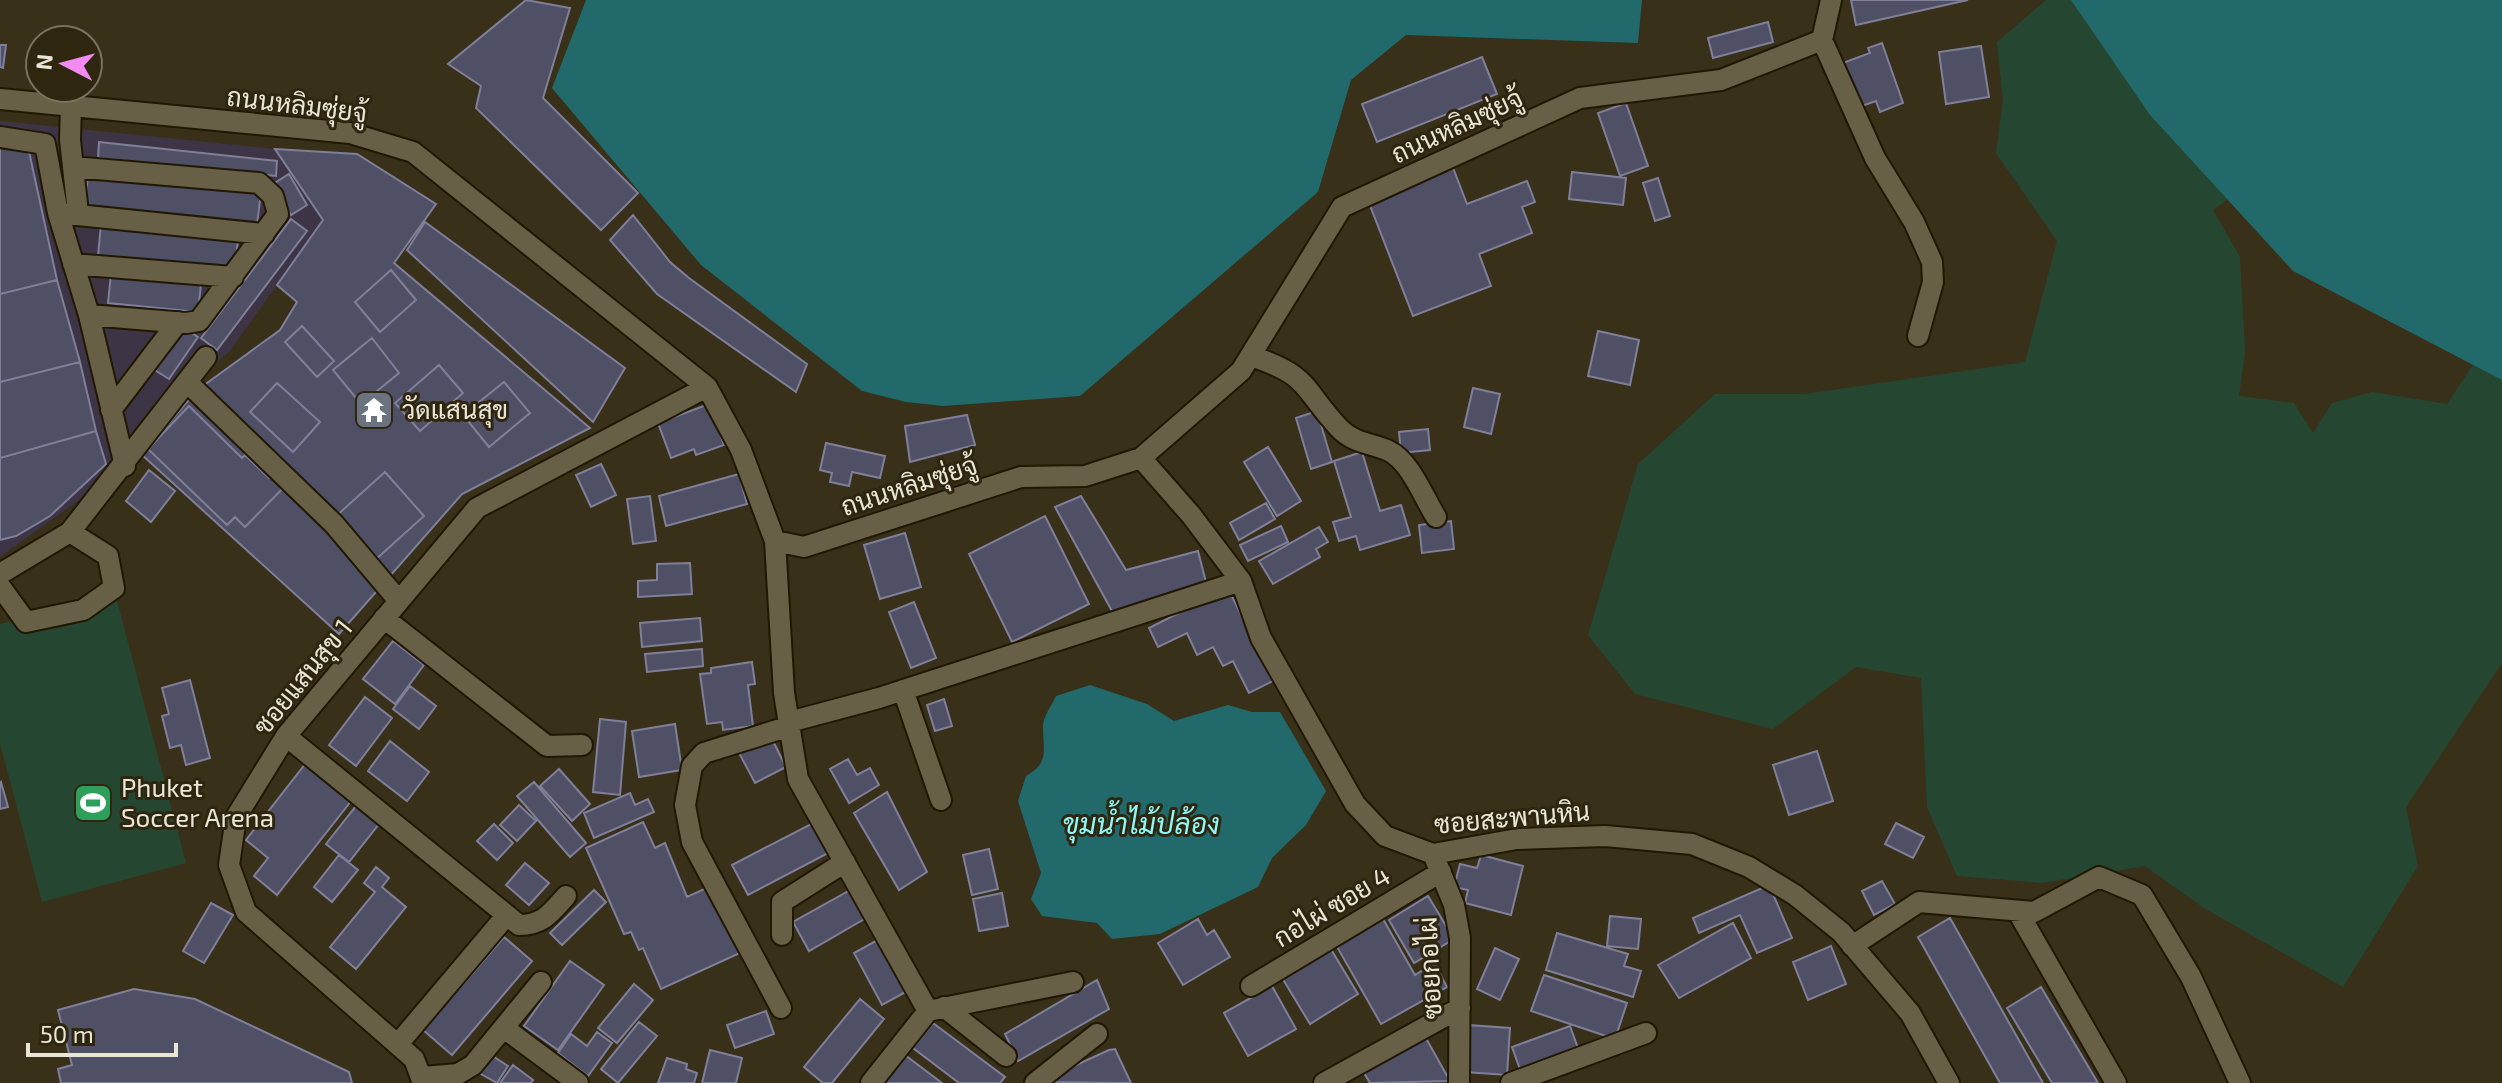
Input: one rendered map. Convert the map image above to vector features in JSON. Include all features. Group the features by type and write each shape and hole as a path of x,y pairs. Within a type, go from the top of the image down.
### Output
{"street":[{"path":"1831,0 1822,40 1875,158 1914,222 1932,262 1933,282 1918,336"},
{"name":"ถนนหลิมซุ่ยจู้","path":"0,99 350,133 413,152 707,387 741,450 775,541 804,547 1021,477 1085,476 1141,458 1241,371 1342,207 1580,98 1721,80 1822,40"},
{"path":"71,106 73,167 68,213 73,264 89,315 125,466"},
{"path":"0,137 45,144 68,213"},
{"path":"73,167 259,183 277,205 278,214 199,321 89,315"},
{"path":"68,213 264,234"},
{"path":"73,264 233,277"},
{"path":"111,410 178,322"},
{"path":"1251,356 1298,376 1340,429 1354,440 1390,451 1399,459 1436,517"},
{"path":"0,574 70,532 125,466 206,357"},
{"path":"187,382 334,524 399,601"},
{"name":"ซอยแสนสุข 1","path":"423,1080 414,1059 246,912 229,865 236,817 286,736 477,508 707,387"},
{"name":"ซอยสะพานหิน","path":"1141,458 1191,515 1241,581 1261,638 1355,804 1385,836 1437,863 1532,838 1605,836 1692,844 1749,867 1795,895 1852,946 1910,1013 1949,1083"},
{"path":"0,586 26,622 83,610 114,588 108,556 70,532"},
{"path":"775,541 789,724 798,779 845,862 936,1009 1006,1056"},
{"path":"781,1008 692,842 685,805 692,766 704,753 1241,581"},
{"path":"384,618 547,746 582,745"},
{"path":"903,690 941,800"},
{"path":"286,736 519,925 534,925 545,920 566,896"},
{"path":"782,935 782,902 845,862"},
{"name":"กอไผ่ ซอย 4","path":"1251,986 1437,863"},
{"name":"ซอยกอไผ่","path":"1437,863 1454,905 1460,938 1459,1083"},
{"path":"1852,946 1919,902 2034,912 2099,877 2142,895 2191,977 2240,1083"},
{"path":"2018,912 2116,1083"},
{"path":"398,1044 506,916"},
{"path":"423,1080 458,1074 473,1065 541,982"},
{"path":"871,1083 936,1009 1073,982"},
{"path":"1324,1083 1460,1008"},
{"path":"504,1028 578,1083"},
{"path":"1511,1083 1646,1033"},
{"path":"1035,1083 1097,1034"}],"shaded area":[{"path":"0,121 275,149 323,220 230,351 145,426 89,493 0,557"}],"green space":[{"path":"2046,0 2105,0 2273,166 2213,210 2240,257 2245,353 2239,396 2294,403 2313,433 2332,403 2372,392 2447,404 2482,351 2502,353 2502,663 2406,807 2418,866 2343,987 2204,908 2145,866 2042,883 1957,876 1927,807 1921,678 1856,667 1773,729 1635,694 1588,635 1638,464 1715,394 1805,394 2025,362 2057,241 1996,153 2003,99 1997,42"},
{"name":"Phuket Soccer Arena","path":"115,593 186,863 42,902 0,743 0,624"}],"water":[{"path":"586,0 1642,0 1638,43 1406,35 1351,80 1318,192 1080,396 943,406 906,402 862,391 701,265 552,88"},
{"path":"2071,0 2502,0 2502,380 2293,271 2150,115"},
{"name":"ขุมน้ำไม้ปล้อง","path":"1090,685 1147,704 1174,721 1228,705 1252,712 1280,712 1326,791 1306,825 1272,858 1258,887 1160,934 1112,939 1097,923 1042,916 1031,899 1041,873 1018,801 1026,776 1042,761 1043,722 1056,696"}],"building":[{"path":"526,0 570,8 543,98 638,193 601,230 476,108 481,86 448,64"},
{"path":"1851,0 1968,0 1856,25"},
{"path":"1768,22 1773,42 1713,58 1708,38"},
{"path":"1882,43 1903,103 1880,112 1876,101 1856,108 1840,64 1870,53 1868,48"},
{"path":"0,45 6,45 3,68 0,67"},
{"path":"1981,46 1989,97 1946,104 1939,52"},
{"path":"1482,57 1497,94 1377,142 1362,104"},
{"path":"1626,103 1648,166 1620,176 1598,113"},
{"path":"99,142 277,161 276,176 98,158"},
{"path":"0,144 28,147 57,280 0,294"},
{"name":"วัดแสนสุข","path":"275,149 357,154 436,204 394,263 590,428 462,494 339,634 142,455 196,391 280,330 297,302 277,285 323,220"},
{"path":"1452,165 1467,204 1527,181 1535,202 1522,207 1532,233 1479,254 1491,286 1413,316 1369,203"},
{"path":"1572,172 1626,178 1623,205 1569,199"},
{"path":"88,174 261,192 257,225 85,206"},
{"path":"289,174 307,205 291,215 273,184"},
{"path":"1658,178 1670,216 1655,221 1643,183"},
{"path":"633,215 670,262 807,364 796,392 657,294 610,240"},
{"path":"291,219 307,231 217,350 201,338"},
{"path":"425,222 625,368 593,422 407,250"},
{"path":"101,224 238,238 235,270 98,256"},
{"path":"391,270 416,300 380,332 355,302"},
{"path":"111,274 201,284 198,312 108,303"},
{"path":"57,280 80,362 0,382 0,294"},
{"path":"182,326 198,337 169,379 153,369"},
{"path":"302,326 334,361 317,377 285,342"},
{"path":"1598,331 1639,340 1630,385 1588,376"},
{"path":"372,338 399,373 361,404 333,370"},
{"path":"80,362 96,431 0,458 0,382"},
{"path":"439,365 463,393 420,431 395,403"},
{"path":"504,382 530,413 489,447 463,415"},
{"path":"277,383 320,422 293,452 250,412"},
{"path":"1473,388 1500,394 1491,434 1464,427"},
{"path":"709,404 724,445 696,455 694,449 671,458 658,423"},
{"path":"189,406 242,458 245,455 269,478 276,471 288,483 245,527 235,517 227,525 148,449"},
{"path":"1317,411 1332,462 1311,469 1296,418"},
{"path":"967,415 975,445 910,462 905,426"},
{"path":"1428,429 1430,450 1401,453 1399,432"},
{"path":"96,431 106,464 50,516 16,536 0,540 0,458"},
{"path":"826,443 885,456 880,478 852,472 849,486 830,482 832,473 820,470"},
{"path":"1268,447 1301,501 1277,516 1244,462"},
{"path":"1362,452 1380,511 1401,505 1410,535 1360,550 1356,536 1339,541 1333,522 1351,517 1334,461"},
{"path":"601,464 616,495 591,507 576,475"},
{"path":"149,470 175,491 151,522 126,501"},
{"path":"385,472 424,516 374,561 335,517"},
{"path":"739,474 747,504 666,526 659,496"},
{"path":"650,496 656,541 633,544 627,499"},
{"path":"1081,496 1126,570 1198,551 1206,582 1113,613 1055,507"},
{"path":"1266,503 1275,519 1239,540 1230,523"},
{"path":"1045,516 1089,604 1012,642 969,554"},
{"path":"1451,521 1454,549 1422,553 1419,525"},
{"path":"1281,526 1288,542 1248,561 1240,545"},
{"path":"1319,527 1328,542 1316,549 1320,557 1273,584 1259,561"},
{"path":"905,533 921,587 880,599 864,545"},
{"path":"690,563 692,594 638,597 638,581 657,580 657,564"},
{"path":"1228,588 1273,681 1249,693 1233,661 1223,666 1213,647 1197,655 1187,633 1158,647 1149,628"},
{"path":"914,602 936,658 911,668 889,612"},
{"path":"700,618 702,641 642,647 640,623"},
{"path":"393,641 424,665 395,704 363,679"},
{"path":"702,649 703,666 647,672 645,654"},
{"path":"752,662 755,684 748,685 753,726 723,730 722,722 707,724 700,674 711,673 711,668"},
{"path":"190,680 210,758 186,765 181,745 170,748 162,716 169,714 162,688"},
{"path":"410,686 436,706 419,729 393,709"},
{"path":"365,697 392,718 356,766 329,745"},
{"path":"944,699 952,726 935,731 927,705"},
{"path":"600,719 626,722 620,795 593,792"},
{"path":"675,724 682,770 639,777 632,731"},
{"path":"770,735 786,767 755,783 738,751"},
{"path":"390,741 429,772 407,801 368,771"},
{"path":"1817,751 1833,801 1789,815 1773,765"},
{"path":"848,759 857,775 870,768 879,785 849,803 830,769"},
{"path":"306,763 352,800 277,895 254,876 268,858 246,840"},
{"path":"559,769 590,804 572,821 540,786"},
{"path":"534,782 586,843 570,857 517,796"},
{"path":"0,783 8,807 0,809"},
{"path":"887,792 927,872 899,890 854,813"},
{"path":"630,793 635,805 648,799 654,812 594,838 584,813"},
{"path":"519,805 536,821 517,841 500,825"},
{"path":"356,806 379,824 349,862 326,844"},
{"path":"817,821 832,851 748,895 732,865"},
{"path":"643,822 655,848 665,843 687,897 711,886 740,953 661,989 643,948 639,950 631,932 624,934 586,848"},
{"path":"1896,823 1924,837 1913,858 1885,844"},
{"path":"494,824 513,843 497,860 477,841"},
{"path":"989,849 998,889 972,895 963,855"},
{"path":"339,855 358,870 332,902 314,887"},
{"path":"1481,855 1523,866 1511,915 1465,903 1468,890 1454,887 1460,864 1477,868"},
{"path":"525,863 549,883 529,905 506,885"},
{"path":"376,867 389,878 382,887 406,907 356,969 330,947 375,892 364,883"},
{"path":"1882,881 1895,904 1874,915 1862,891"},
{"path":"1769,885 1792,938 1757,953 1740,915 1699,933 1693,918"},
{"path":"852,889 868,917 809,951 793,922"},
{"path":"594,890 606,902 562,945 550,933"},
{"path":"1002,893 1008,926 979,931 973,899"},
{"path":"1428,896 1454,939 1414,963 1389,920"},
{"path":"211,903 233,915 204,963 183,951"},
{"path":"1379,912 1415,975 1434,963 1447,987 1381,1024 1332,938"},
{"path":"1610,916 1641,919 1638,949 1607,946"},
{"path":"1950,918 2043,1083 2000,1083 1918,937"},
{"path":"1198,919 1207,935 1214,930 1230,957 1183,985 1158,943"},
{"path":"1733,923 1751,958 1679,998 1658,965"},
{"path":"1557,933 1628,954 1624,966 1641,971 1633,997 1546,970"},
{"path":"504,937 532,961 452,1055 423,1030"},
{"path":"883,937 911,989 882,1005 854,953"},
{"path":"1329,946 1358,994 1310,1024 1281,976"},
{"path":"1831,946 1846,984 1808,1000 1793,962"},
{"path":"1495,948 1519,959 1500,1000 1477,989"},
{"path":"570,961 604,985 558,1050 524,1026"},
{"path":"1544,975 1627,1003 1615,1039 1531,1011"},
{"path":"1097,980 1109,1009 1018,1061 1005,1034"},
{"path":"634,984 653,1000 617,1043 598,1028"},
{"path":"1272,986 1296,1029 1248,1056 1224,1013"},
{"path":"2041,987 2098,1083 2052,1083 2007,1008"},
{"path":"134,989 195,999 349,1072 352,1083 61,1083 58,1069 72,1065 58,1010"},
{"path":"860,999 884,1019 832,1083 823,1083 804,1067"},
{"path":"766,1011 774,1034 735,1048 727,1025"},
{"path":"639,1022 657,1036 618,1083 601,1069"},
{"path":"933,1023 1005,1077 1000,1083 959,1083 913,1048"},
{"path":"1468,1025 1510,1028 1507,1075 1465,1072"},
{"path":"1570,1026 1579,1051 1521,1072 1512,1047"},
{"path":"597,1032 612,1043 588,1076 558,1053 571,1034 587,1046"},
{"path":"1423,1033 1450,1081 1370,1083 1361,1068"},
{"path":"1115,1049 1131,1083 1039,1082 1109,1050"},
{"path":"710,1050 742,1058 736,1083 702,1083"},
{"path":"491,1055 508,1066 497,1083 479,1073"},
{"path":"905,1055 942,1083 884,1083"},
{"path":"667,1058 687,1064 686,1069 697,1073 694,1083 658,1083"},
{"path":"513,1065 533,1080 531,1083 500,1083"}],"place":[{"name":"วัดแสนสุข","path":"374,410"},
{"name":"Phuket Soccer Arena","path":"93,803"}]}
